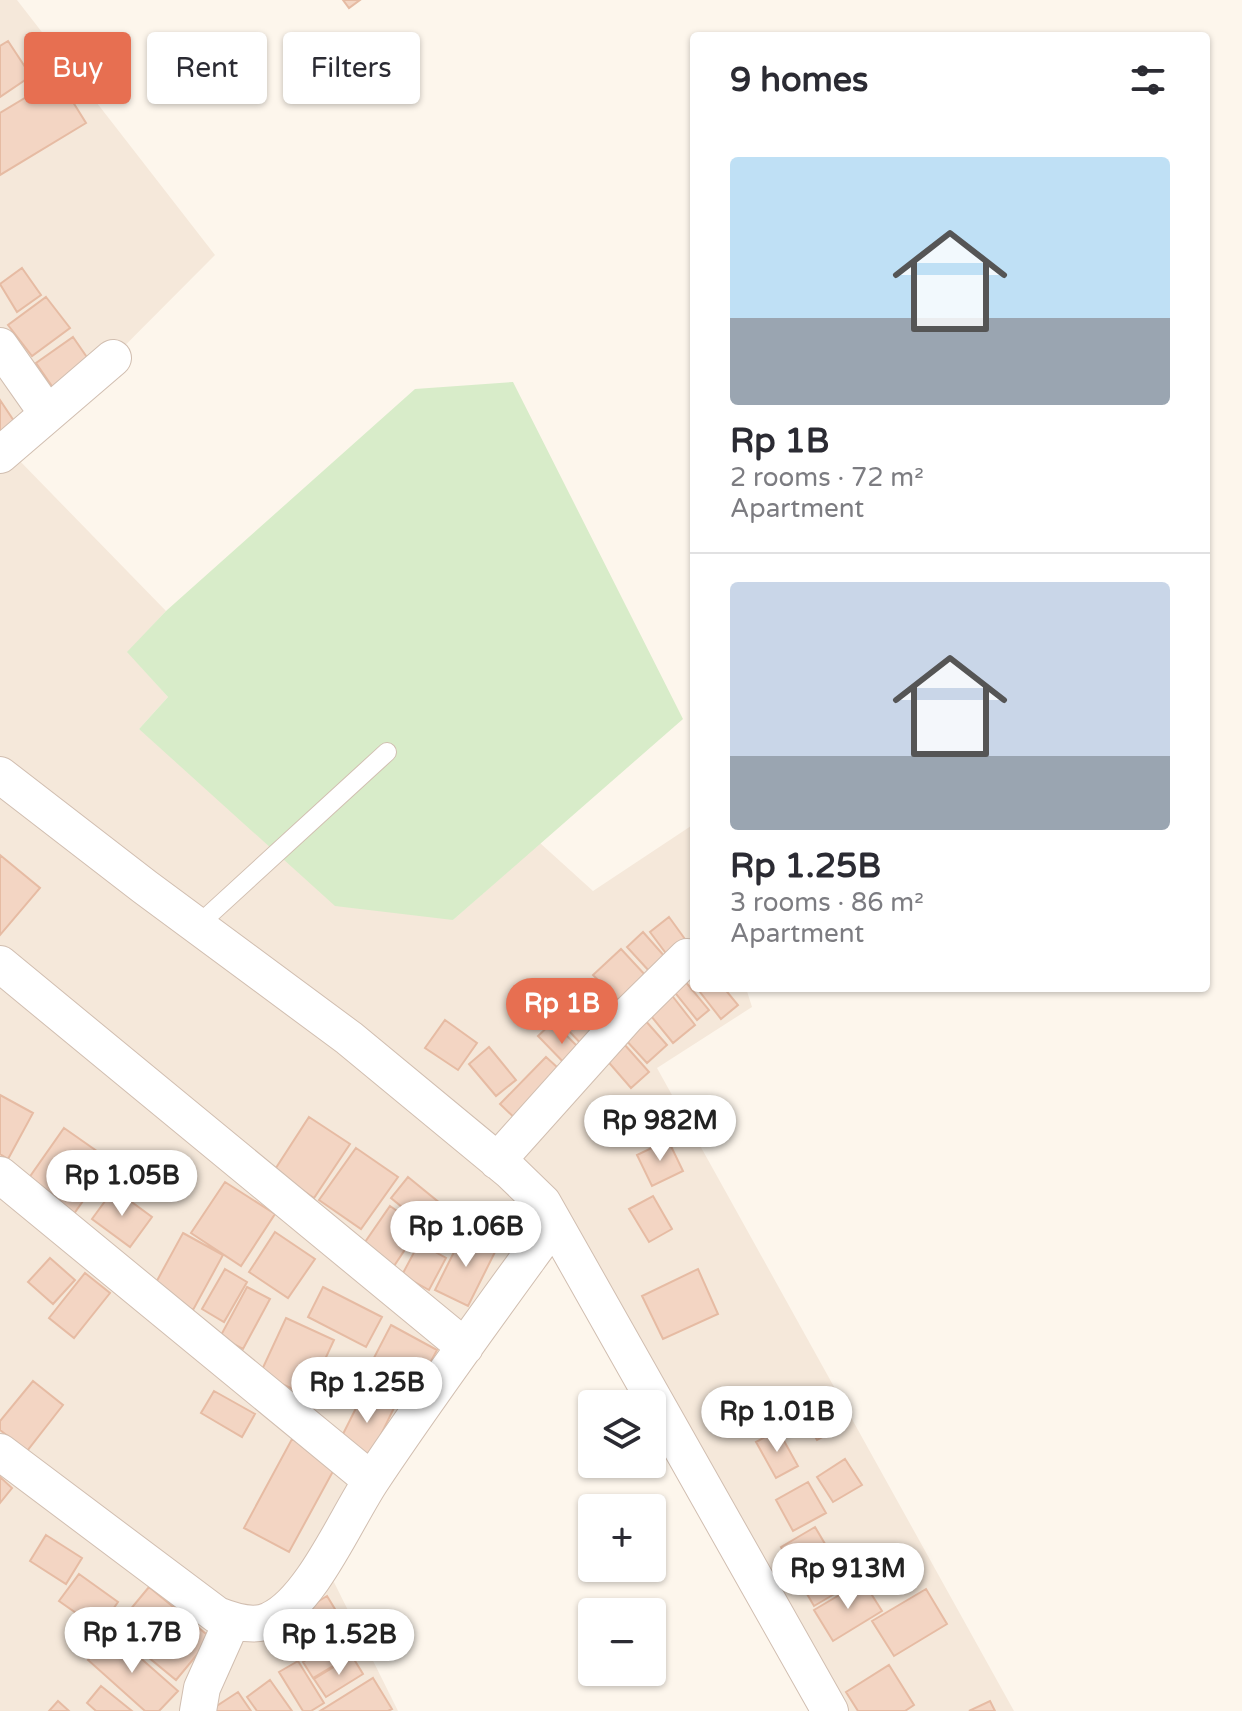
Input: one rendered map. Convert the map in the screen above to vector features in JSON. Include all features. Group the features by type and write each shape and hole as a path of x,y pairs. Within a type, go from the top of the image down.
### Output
{"street":[{"path":"0,346 47,413"},
{"path":"0,455 113,358"},
{"path":"0,775 349,1038 543,1203 830,1711"},
{"path":"497,1161 626,1017 687,957"},
{"path":"0,964 465,1347"},
{"path":"0,1175 371,1480"},
{"path":"0,1452 217,1615 232,1621 269,1621 288,1608 318,1569 371,1480 554,1223"},
{"path":"198,1711 202,1688 232,1621"}],"lane":[{"path":"197,926 387,752"}],"shaded area":[{"path":"0,0 17,0 42,32 24,32 24,104 98,104 215,255 15,456 166,611 128,652 168,697 139,729 453,920 540,843 593,891 690,827 690,992 747,992 752,1007 657,1068 1014,1711 828,1711 666,1425 666,1390 646,1390 555,1229 322,1558 398,1711 0,1711"}],"green space":[{"path":"513,382 683,719 453,920 335,906 139,729 168,697 127,652 166,611 415,389"}],"building":[{"path":"343,0 360,0 349,8"},
{"path":"8,41 24,65 24,81 0,97 0,46"},
{"path":"24,99 24,104 74,104 86,123 0,175 0,113"},
{"path":"22,268 41,295 17,312 0,284"},
{"path":"46,297 70,328 32,356 8,325"},
{"path":"73,337 93,366 56,392 36,363"},
{"path":"0,400 18,427 0,439"},
{"path":"0,855 40,888 0,935"},
{"path":"669,917 690,946 671,960 650,932"},
{"path":"643,932 666,958 650,972 627,947"},
{"path":"621,949 647,977 620,1002 593,975"},
{"path":"684,980 690,992 694,992 709,1010 697,1020 672,989"},
{"path":"595,984 621,1009 606,1023 581,997"},
{"path":"700,992 727,992 738,1005 721,1019"},
{"path":"670,993 695,1025 673,1043 647,1011"},
{"path":"573,994 606,1028 585,1048 553,1014"},
{"path":"644,1019 667,1045 647,1063 624,1038"},
{"path":"445,1020 477,1043 458,1070 425,1048"},
{"path":"553,1022 586,1055 571,1070 538,1036"},
{"path":"616,1035 649,1072 631,1088 598,1050"},
{"path":"489,1047 516,1080 496,1096 469,1064"},
{"path":"546,1057 569,1078 522,1125 500,1104"},
{"path":"0,1095 33,1113 8,1159 0,1154"},
{"path":"309,1117 350,1144 314,1198 274,1171"},
{"path":"64,1128 111,1161 71,1218 24,1185"},
{"path":"668,1140 683,1171 652,1186 637,1155"},
{"path":"356,1148 398,1177 361,1229 319,1200"},
{"path":"408,1177 441,1204 424,1225 391,1198"},
{"path":"225,1182 275,1214 241,1266 191,1233"},
{"path":"114,1189 152,1217 130,1247 92,1219"},
{"path":"653,1196 672,1229 649,1242 629,1209"},
{"path":"390,1206 420,1227 394,1266 363,1245"},
{"path":"510,1208 523,1234 496,1246 484,1220"},
{"path":"275,1232 315,1259 288,1298 249,1272"},
{"path":"464,1232 497,1248 468,1306 435,1290"},
{"path":"183,1233 223,1255 193,1310 153,1288"},
{"path":"419,1243 446,1258 429,1290 402,1275"},
{"path":"50,1258 75,1280 53,1304 28,1282"},
{"path":"225,1269 247,1282 224,1322 202,1309"},
{"path":"698,1269 718,1314 663,1339 642,1296"},
{"path":"85,1273 110,1293 74,1338 49,1318"},
{"path":"247,1287 270,1299 243,1349 220,1337"},
{"path":"323,1287 382,1317 366,1347 308,1317"},
{"path":"286,1318 334,1340 308,1396 260,1374"},
{"path":"391,1325 437,1350 411,1399 365,1375"},
{"path":"33,1381 63,1405 27,1451 0,1430 0,1421"},
{"path":"820,1390 841,1427 817,1440 796,1404"},
{"path":"214,1391 255,1414 242,1437 201,1413"},
{"path":"364,1392 394,1408 370,1457 339,1442"},
{"path":"778,1430 798,1466 776,1478 756,1442"},
{"path":"292,1439 337,1464 289,1552 244,1528"},
{"path":"845,1459 862,1485 833,1502 817,1477"},
{"path":"0,1477 12,1488 0,1503"},
{"path":"808,1482 826,1513 793,1531 776,1500"},
{"path":"815,1527 828,1549 794,1568 781,1547"},
{"path":"46,1535 82,1558 66,1584 30,1561"},
{"path":"855,1549 870,1573 814,1606 800,1582"},
{"path":"79,1574 118,1602 99,1629 59,1601"},
{"path":"863,1581 882,1611 833,1641 814,1610"},
{"path":"149,1587 211,1638 176,1680 114,1629"},
{"path":"926,1589 947,1624 894,1656 872,1621"},
{"path":"327,1596 349,1632 306,1658 284,1622"},
{"path":"112,1633 178,1691 159,1711 145,1711 88,1660"},
{"path":"342,1637 353,1654 313,1678 303,1662"},
{"path":"352,1656 363,1674 326,1697 314,1679"},
{"path":"298,1661 324,1703 311,1711 303,1711 279,1672"},
{"path":"889,1665 914,1705 905,1711 858,1711 846,1692"},
{"path":"373,1678 392,1709 320,1711"},
{"path":"270,1680 292,1711 257,1711 247,1697"},
{"path":"101,1686 132,1711 96,1711 87,1703"},
{"path":"238,1692 251,1711 209,1711"},
{"path":"58,1701 69,1711 49,1711"},
{"path":"990,1701 995,1711 969,1711"}]}
